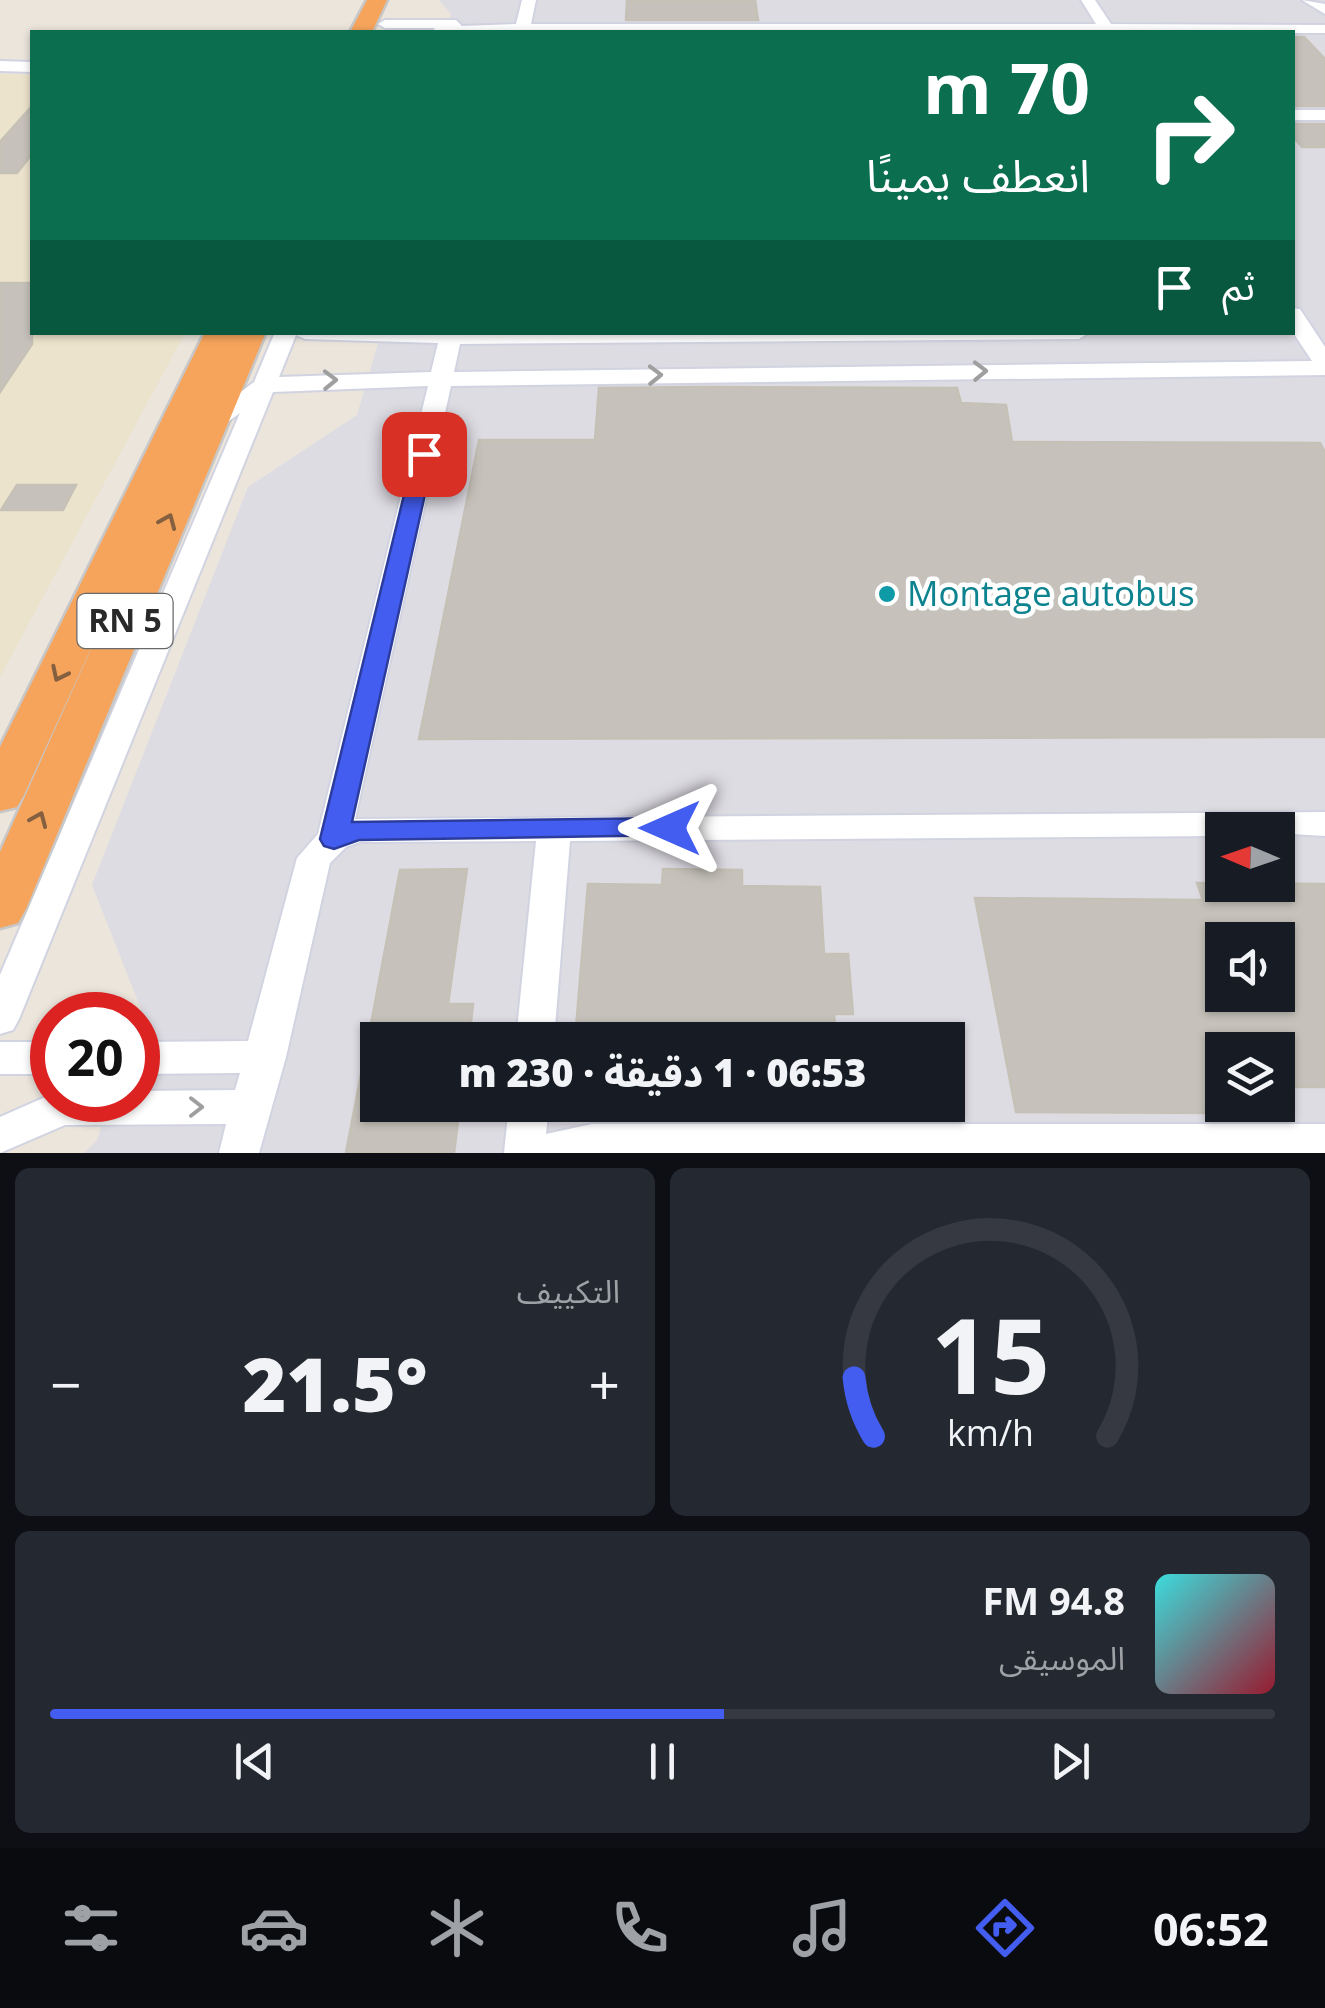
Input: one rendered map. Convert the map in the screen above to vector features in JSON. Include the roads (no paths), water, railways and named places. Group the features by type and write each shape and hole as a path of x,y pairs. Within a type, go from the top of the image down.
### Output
{"highway":[{"path":"362,30 377,0"},
{"path":"383,28 395,0"},
{"name":"RN 5","path":"0,795 219,335"},
{"name":"RN 5","path":"0,909 249,335"}],"street":[{"path":"522,28 529,0"},
{"path":"1088,0 1107,30"},
{"path":"1309,0 1325,10"},
{"path":"383,28 412,23 522,28 913,30"},
{"path":"480,30 522,28"},
{"path":"1216,30 1325,29"},
{"path":"0,66 30,67"},
{"path":"1295,114 1325,114"},
{"path":"1296,326 1325,366"},
{"path":"0,1019 285,335"},
{"path":"334,839 452,335"},
{"path":"210,424 264,386 442,377 1325,366"},
{"path":"240,1153 314,858 334,839 357,830 1325,824"},
{"path":"536,1022 554,829"},
{"path":"160,1058 266,1056"},
{"path":"0,1058 30,1058"},
{"path":"0,1136 26,1120 60,1108 252,1107"},
{"path":"524,1153 527,1122"},
{"path":"539,1153 592,1142 1325,1142"}],"place":[{"name":"Montage autobus","path":"887,594"}]}
